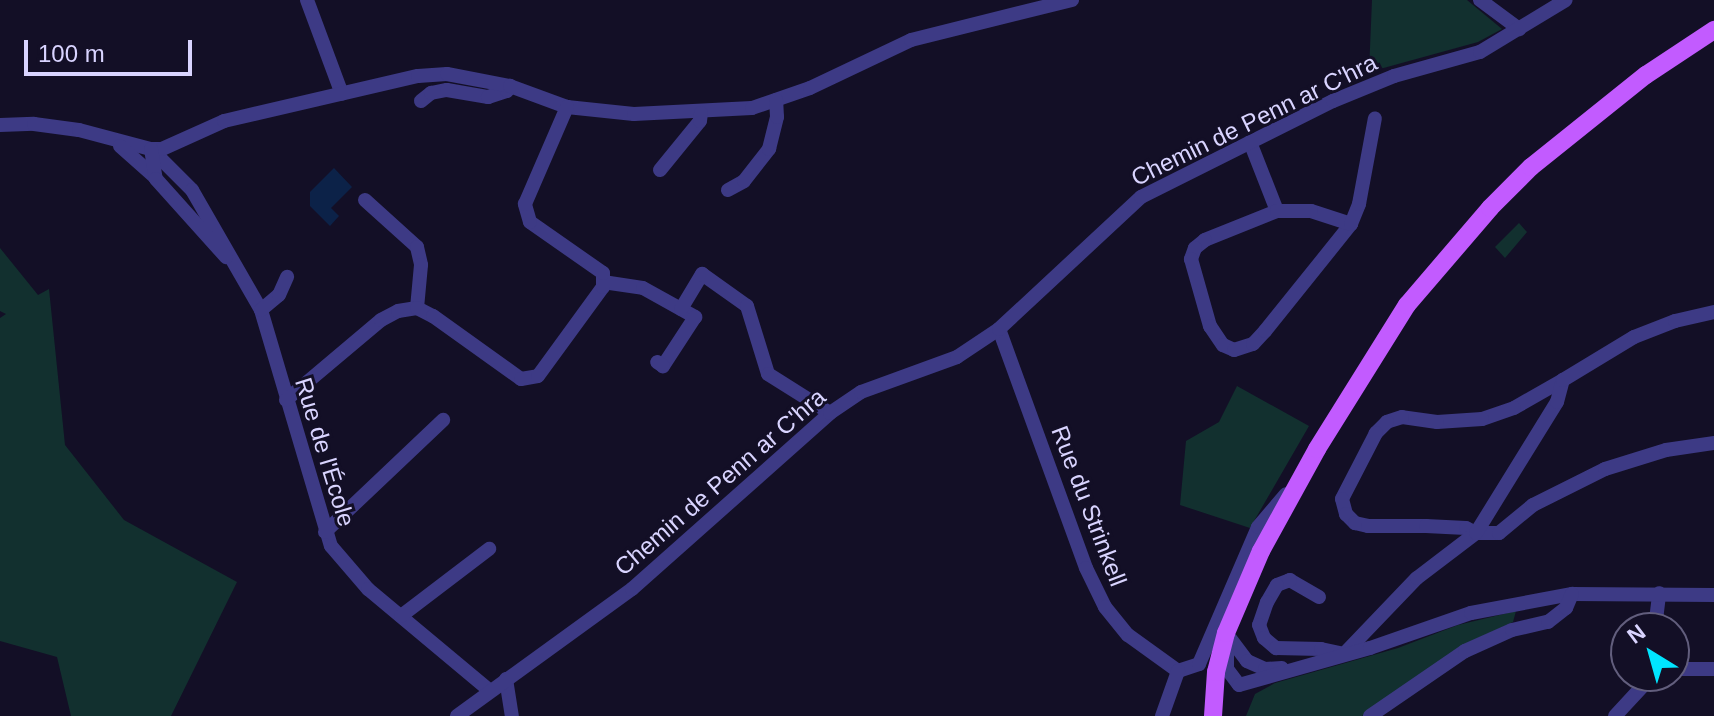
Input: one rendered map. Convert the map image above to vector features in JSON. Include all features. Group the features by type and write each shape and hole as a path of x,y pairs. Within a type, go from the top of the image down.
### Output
{"main road":[{"path":"1214,708 1216,672 1226,633 1261,551 1366,367 1407,305 1490,208 1579,125 1714,30"}],"street":[{"path":"307,0 342,94"},
{"path":"0,125 34,124 79,130 151,149 162,149 191,132 224,121 418,76 447,74 510,86 567,107 634,114 701,113 752,108 810,88 911,40 1072,0"},
{"path":"1480,0 1519,29"},
{"name":"Chemin de Penn ar C'hra","path":"457,716 632,589 830,413 861,392 957,357 999,329 1141,197 1250,142 1394,76 1480,52 1566,0"},
{"path":"421,101 431,93 447,90 488,97 507,91 510,86"},
{"path":"728,190 744,181 769,149 777,117 776,100"},
{"path":"567,107 525,204 530,222 603,278 643,288 695,317 663,366 657,362"},
{"path":"660,170 700,121 701,113"},
{"path":"1351,224 1311,211 1277,211 1205,240 1195,248 1191,259 1210,326 1223,345 1234,350 1253,344 1351,224 1359,204 1375,118"},
{"name":"Rue de l'École","path":"79,130 129,151 206,238 232,262"},
{"path":"1250,142 1277,211"},
{"path":"151,149 156,179"},
{"name":"Rue de l'École","path":"151,149 192,190 261,310 325,532 344,564 490,691"},
{"path":"365,200 417,247 421,265 417,308"},
{"path":"681,309 702,274 747,306 768,374 830,413"},
{"path":"261,310 279,295 287,277"},
{"path":"286,400 381,320 398,311 417,308 433,316 521,379 538,376 603,278"},
{"path":"1714,312 1675,321 1634,337 1514,408 1482,419 1437,422 1402,417 1387,422 1376,433 1342,499 1346,514 1355,523 1368,526 1436,526 1466,528 1476,533 1499,533 1533,505 1605,469 1666,450 1714,443"},
{"name":"Rue du Strinkell","path":"999,329 1086,568 1105,607 1128,635 1178,671"},
{"path":"1344,654 1417,578 1476,533 1557,402 1563,380"},
{"path":"325,532 443,420"},
{"path":"1162,716 1178,671 1199,664 1258,527 1304,472"},
{"path":"401,616 489,549"},
{"path":"1319,597 1290,580 1277,585 1259,625 1264,638 1276,648 1321,649 1344,654"},
{"path":"1657,612 1659,593"},
{"path":"1370,716 1465,651 1512,630 1548,622 1566,608 1572,594"},
{"path":"1214,708 1239,685 1471,613 1572,594 1714,595"},
{"path":"1226,633 1247,661 1265,669 1301,666"},
{"path":"1226,633 1227,669 1239,685"},
{"path":"1690,669 1714,669"},
{"path":"506,679 512,716"},
{"path":"1615,716 1637,692"}],"green space":[{"path":"1372,0 1467,0 1502,29 1478,42 1369,72"},
{"path":"1519,223 1527,232 1505,258 1495,247"},
{"path":"0,248 38,295 49,289 65,445 124,520 237,582 171,716 71,716 57,657 0,641 0,318 6,314 0,311"},
{"path":"1237,386 1309,426 1250,528 1180,505 1186,441 1219,422"},
{"path":"1516,611 1513,622 1466,644 1362,716 1246,716 1255,694 1275,683 1398,648 1458,625"}],"water":[{"path":"334,168 352,187 331,208 339,216 330,226 310,206 310,192"}]}
